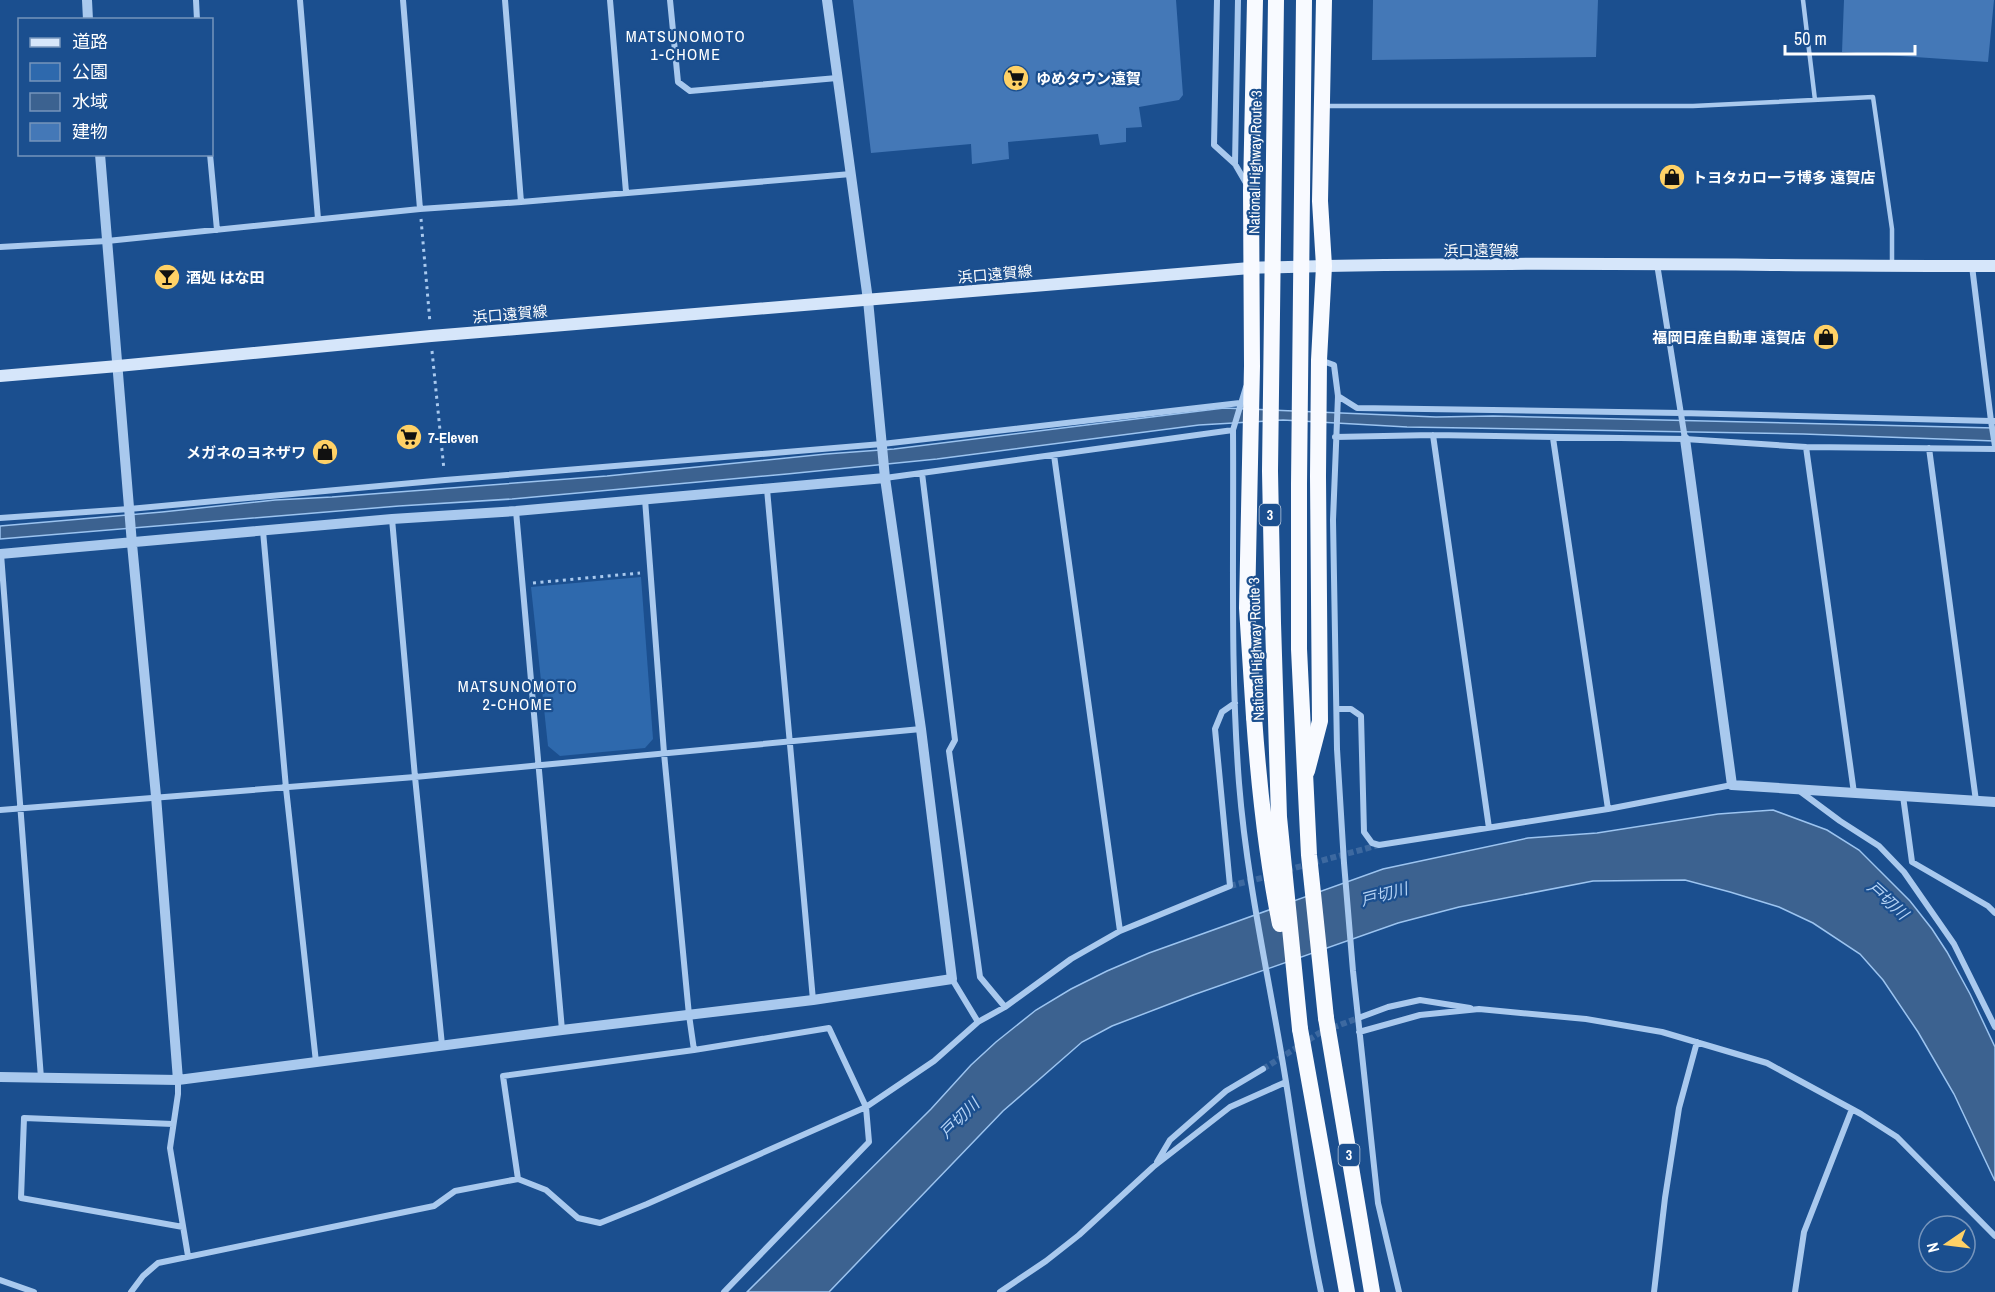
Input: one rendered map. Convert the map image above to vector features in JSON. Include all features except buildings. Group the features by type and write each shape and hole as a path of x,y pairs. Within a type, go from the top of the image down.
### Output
{"highway":[{"path":"1255,0 1250,268 1252,366 1247,608 1259,792 1268,868 1299,1021"},
{"name":"National Highway Route 3","path":"1276,0 1270,471 1279,817 1299,1021 1347,1292"},
{"name":"3","path":"1304,0 1299,649 1309,855 1326,1018 1372,1292"},
{"path":"1306,774 1320,721 1319,360 1324,266 1320,201 1324,0"}],"main road":[{"name":"浜口遠賀線","path":"0,376 431,336 1250,268 1657,264 1995,266"}],"street":[{"path":"87,0 88,18"},
{"path":"196,0 197,18"},
{"path":"300,0 318,219"},
{"path":"403,0 420,209"},
{"path":"505,0 521,202"},
{"path":"610,0 626,192"},
{"path":"670,0 678,82 690,91 837,78"},
{"path":"827,0 868,300 885,478 921,729 952,979 978,1022"},
{"path":"1217,0 1214,144 1235,164 1251,191"},
{"path":"1235,164 1238,0"},
{"path":"100,156 132,544 156,796 178,1080 170,1149 188,1256"},
{"path":"210,156 217,230"},
{"path":"0,247 107,241 420,209 852,174"},
{"path":"1657,264 1685,439 1732,785"},
{"path":"1335,437 1433,435 1685,439 1806,447 1995,448 1972,266"},
{"path":"1319,360 1334,365 1338,396 1333,520 1337,749 1353,971 1378,1203 1398,1292"},
{"path":"1252,366 1233,430 1235,703 1239,784 1251,892 1286,1082 1310,1239 1322,1292"},
{"path":"1338,396 1357,408 1681,412 1993,421"},
{"path":"0,518 129,509 882,444 1240,403"},
{"path":"40,1078 1,554 885,478 1233,430"},
{"path":"1433,435 1489,828"},
{"path":"1553,438 1608,809"},
{"path":"1806,447 1854,793"},
{"path":"1929,448 1976,801"},
{"path":"1054,455 1120,932"},
{"path":"922,473 956,740 949,751 980,977 1005,1007"},
{"path":"767,489 813,1000"},
{"path":"645,498 664,753 688,1015 694,1050"},
{"path":"516,511 562,1030"},
{"path":"392,519 442,1045"},
{"path":"263,531 286,788 316,1062"},
{"path":"131,1292 143,1276 158,1263 434,1206 454,1191 518,1179 546,1190 578,1218 600,1222 648,1204 866,1107 934,1061 978,1022 1005,1007 1071,958 1120,932 1230,886 1215,729 1222,712 1235,703"},
{"path":"1338,709 1351,709 1361,716 1364,832 1372,843 1379,845 1608,809 1732,785 1995,802"},
{"path":"0,810 415,777 921,729"},
{"path":"1798,789 1840,821 1879,846 1901,869 1954,944 1995,1027"},
{"path":"1903,796 1912,862"},
{"path":"1901,869 1912,862"},
{"path":"1912,862 1988,906 1995,913"},
{"path":"0,1077 178,1080 813,1000 952,979"},
{"path":"1361,1017 1420,999 1479,1009 1586,1019 1662,1032 1767,1063 1852,1109 1897,1137 1995,1236"},
{"path":"1359,1032 1420,1016 1479,1009"},
{"path":"518,1179 503,1076 694,1050 829,1028 866,1107 869,1142 724,1292"},
{"path":"1654,1292 1678,1108 1697,1042"},
{"path":"1153,1167 1170,1140 1226,1091 1263,1069"},
{"path":"1000,1292 1079,1235 1153,1167 1230,1107 1286,1082"},
{"path":"1795,1292 1804,1232 1852,1109"},
{"path":"173,1124 24,1118 21,1198 183,1227"},
{"path":"0,1280 34,1292"}],"lane":[{"path":"1803,0 1815,100"},
{"path":"1322,106 1694,106 1873,97 1892,229 1893,266"}],"path":[{"path":"420,209 445,480"},
{"path":"522,584 650,572"}],"green space":[{"path":"641,577 653,739 645,748 560,756 548,746 531,587"}],"water":[{"path":"1224,408 1436,417 1493,416 1995,428 1995,441 1803,434 1407,427 1283,420 1199,425 937,459 787,474 512,499 399,506 0,539 0,526 275,500 607,476 894,449"},
{"name":"戸切川","path":"1773,810 1827,830 1859,850 1910,901 1947,952 1995,1047 1995,1181 1954,1094 1918,1032 1883,980 1860,954 1813,923 1779,907 1730,892 1685,880 1593,881 1459,907 1398,923 1112,1026 1082,1042 1003,1111 829,1292 747,1292 996,1042 1036,1010 1107,971 1149,953 1383,869 1528,838 1597,833 1718,814"}],"tunnel":[{"path":"1287,870 1379,845"},
{"path":"1230,886 1269,876"},
{"path":"1263,1069 1321,1032 1361,1017"}],"place":[{"name":"ゆめタウン遠賀","path":"1016,78"},
{"name":"トヨタカローラ博多 遠賀店","path":"1672,177"},
{"name":"酒処 はな田","path":"167,277"},
{"name":"福岡日産自動車 遠賀店","path":"1826,337"},
{"name":"7-Eleven","path":"409,437"},
{"name":"メガネのヨネザワ","path":"325,452"}],"district":[{"name":"MATSUNOMOTO 1-CHOME","path":"686,45"},
{"name":"MATSUNOMOTO 2-CHOME","path":"518,695"}]}
